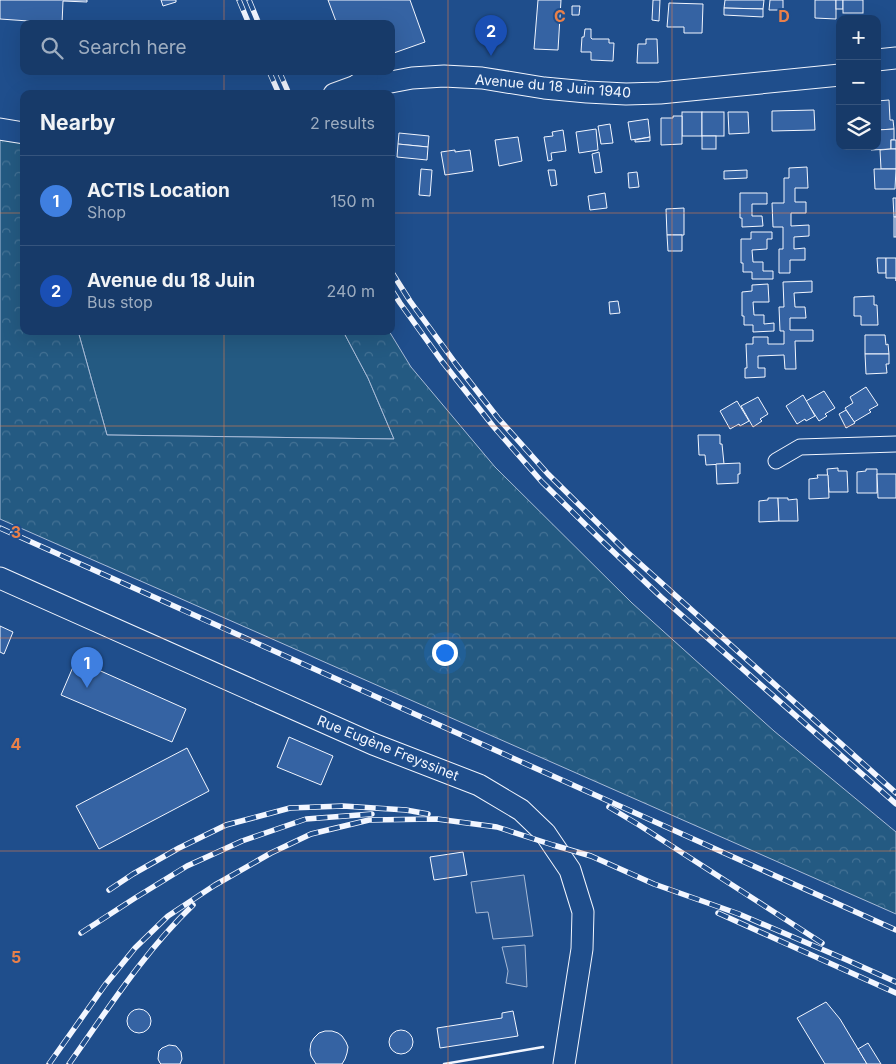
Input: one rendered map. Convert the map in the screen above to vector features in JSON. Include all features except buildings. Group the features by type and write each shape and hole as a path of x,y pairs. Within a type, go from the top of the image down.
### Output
{"street":[{"path":"881,60 896,58"},
{"name":"Avenue du 18 Juin 1940","path":"395,68 439,63 506,69 572,80 602,83 636,83 722,77 836,64"},
{"path":"881,68 896,66"},
{"name":"Avenue du 18 Juin 1940","path":"345,90 356,86 372,75"},
{"name":"Avenue du 18 Juin 1940","path":"356,86 375,85 412,78 444,76 482,78 544,88 635,94 721,88 836,75"},
{"path":"0,119 20,122"},
{"path":"0,129 20,132"},
{"path":"776,461 800,447 896,444"},
{"name":"Rue Eugène Freyssinet","path":"0,578 373,744 479,785 521,810 545,833 570,870 583,912 582,949 564,1064"}],"green space":[{"path":"0,139 20,142 20,335 79,335 107,435 394,439 368,378 345,335 391,335 411,367 495,467 632,603 774,731 896,832 896,914 0,519"},
{"path":"79,335 345,335 368,378 394,439 107,435"}],"shaded area":[{"path":"524,875 533,936 493,939 488,912 476,913 471,882"},
{"path":"525,945 527,987 506,983 508,971 502,947"}],"railway":[{"path":"239,0 247,20"},
{"path":"249,0 257,20"},
{"path":"271,75 277,90"},
{"path":"281,75 287,90"},
{"path":"395,277 456,364 498,418 548,474 627,552 896,793"},
{"path":"395,295 441,360 493,426 542,482 661,597 896,804"},
{"path":"0,528 896,930"},
{"path":"109,890 179,848 226,825 290,808 343,806 406,810 428,814"},
{"path":"609,807 822,943"},
{"path":"81,933 187,866 242,841 306,819 372,814"},
{"path":"49,1064 105,985 135,948 168,916 215,885 271,853 311,834 369,820 437,819 497,827 591,856 654,884 739,914 896,982"},
{"path":"69,1064 143,961 193,905"},
{"path":"718,913 896,993"}],"wall":[{"path":"444,1064 543,1047"}],"place":[{"name":"Avenue du 18 Juin","path":"491,56"},
{"name":"ACTIS Location","path":"87,688"}]}
